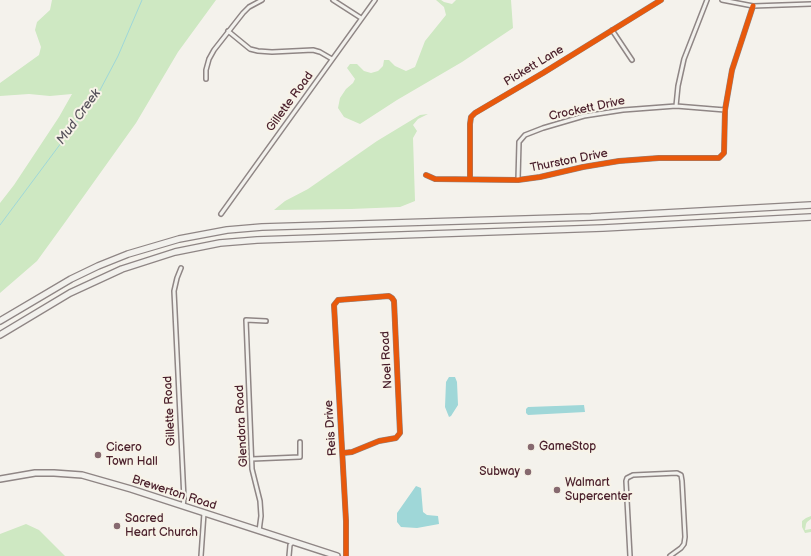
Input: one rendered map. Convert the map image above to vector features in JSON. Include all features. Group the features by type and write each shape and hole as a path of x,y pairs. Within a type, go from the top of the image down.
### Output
{"highway":[{"path":"0,321 71,279 110,261 163,243 227,230 270,227 591,217 811,205"},
{"path":"0,336 70,293 122,269 175,252 220,243 257,240 603,228 811,217"}],"main road":[{"name":"Brewerton Road","path":"0,479 35,473 54,472 82,475 106,481 337,556"}],"street":[{"path":"206,79 206,70 209,59 214,50 249,7 262,0"},
{"path":"333,0 362,18"},
{"name":"Gillette Road","path":"221,214 375,0"},
{"name":"Pickett Lane","path":"470,179 470,124 471,117 475,113 661,0"},
{"path":"676,106 678,86 684,59 707,0"},
{"path":"722,0 753,6 811,4"},
{"path":"725,110 736,56 750,20 753,6"},
{"path":"612,30 632,60"},
{"path":"228,31 250,49 272,52 313,50 332,59"},
{"name":"Crockett Drive","path":"518,180 519,142 522,137 528,133 563,122 623,110 676,106 725,110"},
{"name":"Thurston Drive","path":"426,175 435,179 518,180 619,161 659,158 721,158 724,153 725,110"},
{"name":"Gillette Road","path":"181,268 176,278 174,291 184,499 183,506"},
{"name":"Noel Road","path":"338,300 384,296 392,298 394,301 400,429 400,433 396,438 379,441 352,452 343,453"},
{"name":"Reis Drive","path":"338,300 334,307 343,453 346,556"},
{"name":"Glendora Road","path":"258,531 261,516 260,501 254,480 252,459 246,320 266,321"},
{"path":"252,459 300,457 300,442"},
{"path":"630,556 626,481 629,476 677,473 680,474 682,481 685,537 684,544 670,556"},
{"path":"202,556 204,513"},
{"path":"289,556 290,545 293,542"}],"green space":[{"path":"52,0 216,0 178,52 136,123 37,261 0,293 0,203 14,185 59,117 72,94 50,96 29,94 0,96 0,83 39,55 41,47 35,30 37,22 50,10"},
{"path":"436,0 441,0 452,4 456,0 511,0 513,28 462,62 397,100 360,124 344,117 338,108 340,98 355,79 347,68 350,64 357,64 364,71 371,73 378,71 383,66 384,60 389,60 395,66 406,71 415,67 425,41 446,15 444,7"},
{"path":"428,114 418,119 413,125 417,131 413,138 415,201 400,207 274,210 285,201 308,189 377,141 420,115"},
{"path":"811,516 811,519 806,524 805,530 811,529 811,532 805,533 802,527 802,521"},
{"path":"26,524 39,530 65,556 0,556 0,534"}],"water":[{"path":"449,377 455,377 457,382 458,405 449,417 445,407 446,382"},
{"path":"584,405 585,412 528,415 526,413 526,409 528,407"},
{"path":"416,486 421,488 423,512 427,515 438,516 439,524 417,528 401,527 397,522 397,513"}],"waterway":[{"name":"Mud Creek","path":"0,225 99,92 118,56 142,0"}],"cycle path":[{"path":"470,179 470,124 471,117 475,113 661,0"},
{"path":"426,175 435,179 518,180 619,161 659,158 719,158 724,153 725,110 732,70 753,6"},
{"path":"343,453 352,452 379,441 396,438 400,433 394,301 389,296 338,300 334,305 346,521 346,556"}],"place":[{"name":"GameStop","path":"531,447"},
{"name":"Cicero Town Hall","path":"98,455"},
{"name":"Subway","path":"528,472"},
{"name":"Walmart Supercenter","path":"557,490"},
{"name":"Sacred Heart Church","path":"117,526"}]}
